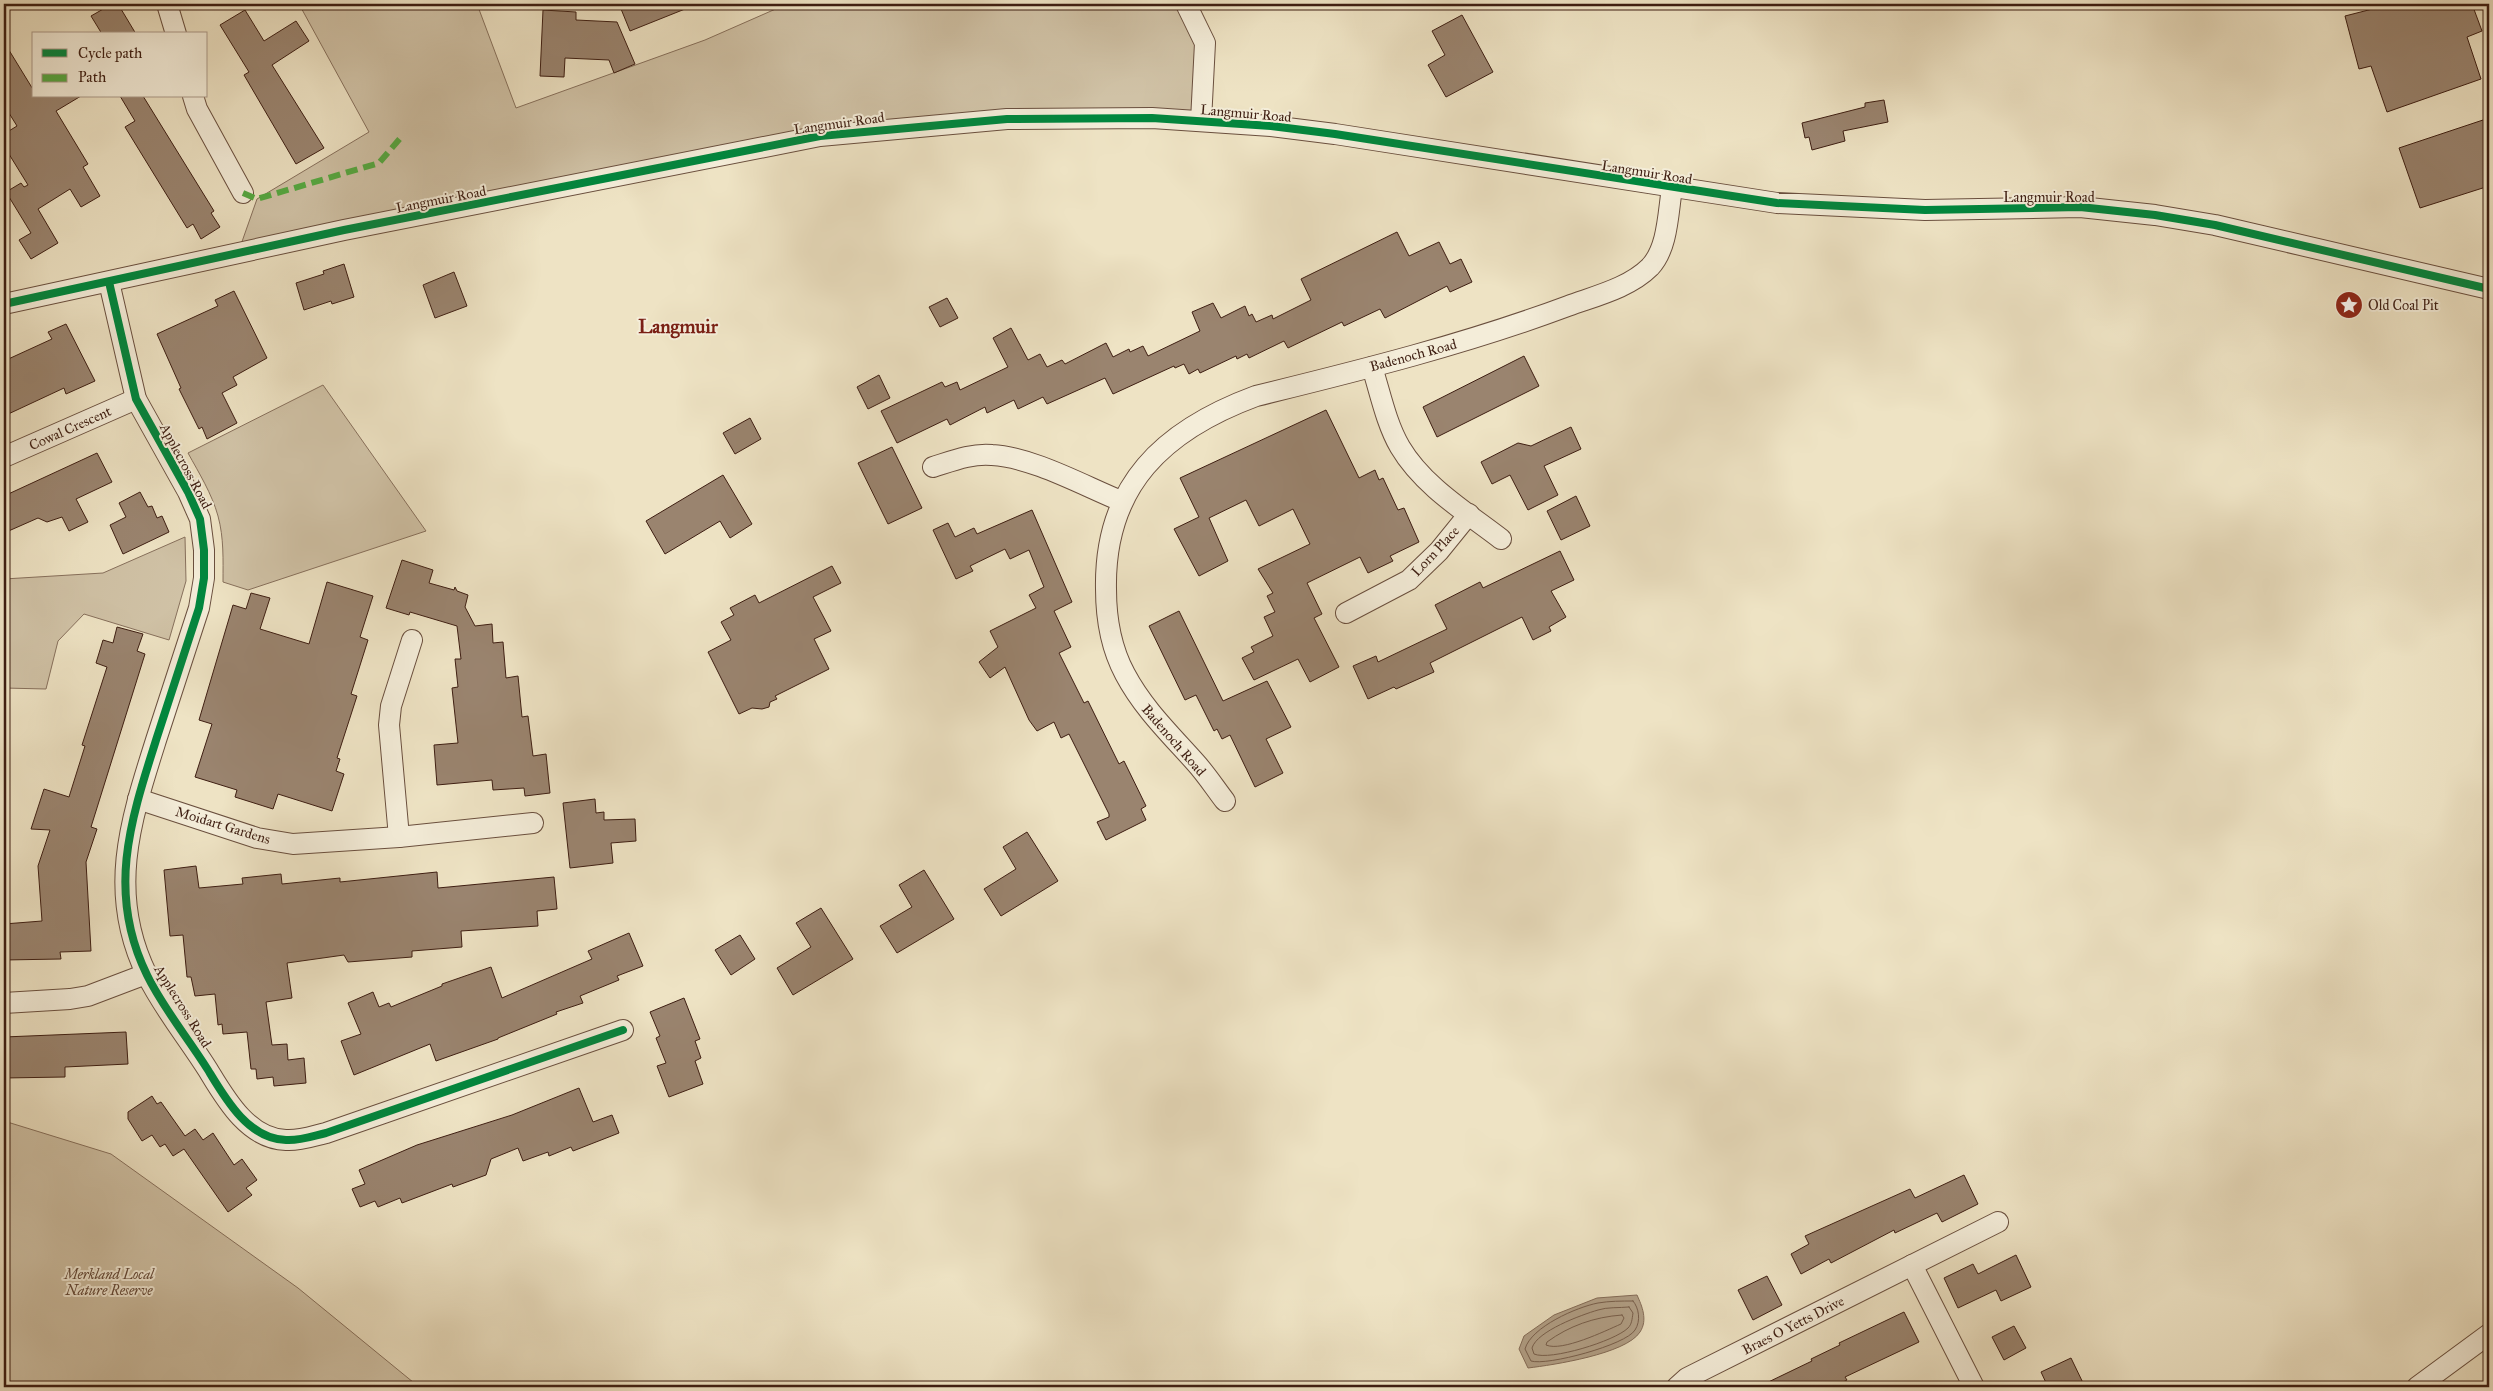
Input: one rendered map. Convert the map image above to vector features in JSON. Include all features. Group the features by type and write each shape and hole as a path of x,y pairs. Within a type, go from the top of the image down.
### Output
{"street":[{"path":"167,4 175,32"},
{"path":"1186,4 1205,44 1201,121"},
{"path":"193,98 196,109 243,193"},
{"name":"Langmuir Road","path":"4,304 344,230 820,136 1007,119 1152,118 1335,134 1776,204 1925,210 2080,207 2155,215 2215,225 2489,289"},
{"name":"Badenoch Road","path":"1225,801 1196,764 1154,720 1123,671 1106,615 1106,575 1111,538 1121,501 1155,456 1199,422 1225,408 1256,396 1372,367 1498,332 1610,291 1636,278 1651,266 1661,250 1672,188"},
{"name":"Applecross Road","path":"108,282 136,399 188,492 200,519 204,550 204,578 198,608 128,836 125,886 127,918 146,974 227,1100 251,1127 268,1136 284,1140 301,1139 326,1133 623,1030"},
{"name":"Lorn Place","path":"1372,367 1398,445 1411,464 1429,483 1501,539"},
{"name":"Cowal Crescent","path":"4,457 136,399"},
{"path":"932,467 968,456 991,454 1014,458 1121,501"},
{"name":"Lorn Place","path":"1346,613 1409,580 1439,551 1469,514"},
{"path":"399,837 389,725 391,706 412,640"},
{"name":"Moidart Gardens","path":"138,799 257,838 293,844 399,837 533,823"},
{"path":"4,1003 88,996 146,974"},
{"name":"Braes O Yetts Drive","path":"1677,1387 1687,1378 1998,1222"},
{"path":"1912,1265 1974,1387"},
{"path":"2416,1387 2489,1334"}],"green space":[{"path":"299,4 477,4 516,108 705,40 787,4 1186,4 1205,43 1201,121 885,129 238,253 257,199 369,132"},
{"path":"323,385 426,531 248,590 223,582 222,541 218,516 209,492 188,453"},
{"path":"185,537 186,581 169,640 84,614 58,641 46,689 4,688 4,579 103,573"},
{"name":"Merkland Local Nature Reserve","path":"4,1121 111,1154 298,1288 419,1387 4,1387"}],"water":[{"path":"1637,1295 1642,1308 1644,1323 1640,1332 1632,1340 1588,1357 1528,1368 1519,1349 1524,1336 1554,1315 1597,1298"}],"building":[{"path":"112,4 118,4 135,32 101,32 91,16"},
{"path":"619,4 695,4 695,5 630,31"},
{"path":"2392,4 2472,4 2482,31 2467,37 2481,79 2387,112 2371,66 2359,69 2345,16"},
{"path":"245,10 264,41 296,21 309,41 272,65 324,148 296,164 244,75 249,72 220,25"},
{"path":"543,10 576,12 576,20 617,22 635,64 614,73 609,60 565,58 564,77 540,76"},
{"path":"1462,15 1493,72 1446,97 1428,65 1445,55 1432,31"},
{"path":"4,42 32,88 32,98 78,98 56,111 88,164 83,167 100,196 81,207 70,189 38,209 58,243 31,259 19,240 31,233 6,192 21,183 24,187 28,185 4,146 4,134 17,126 4,105"},
{"path":"121,98 144,98 214,211 211,213 220,227 201,239 193,224 187,228 125,127 135,121"},
{"path":"1884,100 1888,122 1843,131 1845,141 1812,150 1809,137 1805,138 1802,123 1865,107 1865,103"},
{"path":"2489,118 2489,186 2420,208 2399,148"},
{"path":"1397,232 1409,256 1439,242 1450,264 1461,259 1472,282 1450,292 1447,286 1385,318 1380,309 1344,326 1342,322 1288,348 1284,341 1249,358 1247,354 1237,359 1236,356 1200,373 1198,369 1189,374 1184,364 1175,368 1174,366 1113,394 1105,378 1047,404 1043,397 1018,409 1014,400 987,413 985,407 950,425 947,419 897,443 881,411 942,382 945,387 957,382 960,390 1008,367 993,338 1011,328 1028,360 1040,354 1047,367 1062,360 1065,364 1106,343 1113,357 1129,349 1130,352 1143,346 1148,356 1200,331 1192,312 1213,303 1221,318 1245,306 1249,316 1252,314 1256,322 1272,315 1273,319 1311,300 1301,279"},
{"path":"344,264 354,297 332,304 331,301 304,310 296,283 324,274 323,271"},
{"path":"454,272 467,306 435,318 423,285"},
{"path":"234,291 267,358 233,377 237,385 222,393 237,423 207,439 202,427 199,429 179,389 181,388 157,334 218,306 215,300"},
{"path":"947,298 958,318 940,327 929,307"},
{"path":"66,324 95,381 66,394 64,388 4,416 4,361 52,339 48,332"},
{"path":"1524,356 1539,386 1437,437 1423,407"},
{"path":"879,375 890,398 868,409 857,387"},
{"path":"1326,410 1359,478 1375,470 1379,480 1383,478 1398,510 1404,508 1419,542 1390,556 1393,561 1368,573 1360,557 1307,583 1322,614 1314,618 1339,667 1310,682 1298,659 1254,680 1242,658 1254,652 1251,647 1273,636 1264,617 1275,612 1267,596 1273,593 1258,569 1310,544 1293,509 1259,526 1246,500 1209,518 1228,561 1199,576 1174,529 1199,517 1180,478"},
{"path":"750,418 761,439 735,454 723,433"},
{"path":"1571,427 1581,449 1544,466 1558,495 1528,510 1510,475 1492,484 1481,462 1518,443 1531,446"},
{"path":"892,447 922,508 888,524 858,463"},
{"path":"97,453 112,482 76,499 88,522 69,531 62,517 47,522 38,518 4,533 4,496"},
{"path":"723,475 752,524 730,538 720,521 665,554 646,521"},
{"path":"140,492 148,507 152,506 157,518 162,516 169,532 123,554 110,525 126,517 119,503"},
{"path":"1576,496 1590,526 1561,540 1547,511"},
{"path":"1032,510 1072,602 1054,611 1071,647 1059,653 1084,703 1088,701 1119,764 1124,761 1146,806 1141,809 1146,820 1106,840 1097,822 1109,817 1109,814 1069,734 1061,738 1054,722 1037,731 1029,720 1005,667 990,678 979,662 998,647 990,631 1036,608 1029,595 1044,587 1029,550 1010,559 1005,549 970,566 973,571 956,579 933,530 948,523 955,537 974,528 977,534"},
{"path":"1560,551 1574,580 1551,591 1566,617 1549,627 1551,631 1533,640 1522,617 1430,663 1434,672 1368,699 1353,666 1376,656 1378,662 1447,629 1435,605 1480,582 1483,588"},
{"path":"402,560 433,570 429,583 454,590 455,587 457,591 468,595 465,607 475,626 492,624 493,643 503,642 506,678 518,676 522,717 528,716 533,756 546,754 550,793 525,796 524,788 493,790 492,780 437,785 434,745 458,743 452,688 458,687 455,659 461,659 457,626 410,612 409,615 386,608"},
{"path":"832,566 841,583 813,597 831,631 814,639 829,669 775,696 777,699 770,702 769,707 762,709 752,708 739,714 708,652 731,640 721,622 734,615 730,608 755,595 759,603"},
{"path":"327,582 373,596 360,637 368,640 351,694 357,696 337,758 340,759 336,771 344,774 332,811 278,794 273,809 235,797 237,790 195,777 212,724 199,720 233,605 246,609 251,593 270,598 260,629 309,644"},
{"path":"1179,611 1223,701 1267,681 1291,727 1266,739 1283,773 1255,787 1230,735 1222,739 1217,729 1214,731 1196,695 1185,700 1149,626"},
{"path":"117,627 143,634 137,651 145,654 91,827 97,829 86,862 91,951 60,952 61,959 4,960 4,924 42,921 38,866 50,830 31,829 44,789 69,797 85,746 82,745 107,667 96,663 103,640 113,643"},
{"path":"595,799 596,813 604,812 604,820 635,819 636,841 611,843 613,863 570,868 563,803"},
{"path":"1027,832 1058,881 1001,916 984,889 1016,869 1003,847"},
{"path":"196,866 199,888 243,884 242,878 281,874 282,884 340,878 340,882 437,872 438,888 554,877 557,909 537,911 538,926 461,931 462,947 412,951 412,957 348,962 344,955 287,963 292,998 266,1002 272,1045 287,1044 288,1060 304,1058 306,1083 274,1086 273,1077 257,1079 256,1069 251,1069 247,1032 223,1034 222,1024 218,1025 215,994 195,996 191,977 187,977 183,935 170,936 164,870"},
{"path":"924,870 954,919 897,953 880,926 912,907 899,885"},
{"path":"821,908 853,959 793,995 777,968 811,947 796,923"},
{"path":"629,933 643,966 617,976 619,980 580,996 583,1003 556,1012 557,1014 498,1039 436,1061 430,1044 354,1075 341,1041 361,1034 348,1003 373,992 379,1007 389,1003 391,1007 442,986 442,984 491,967 502,998 592,959 588,951"},
{"path":"740,935 755,959 731,975 715,950"},
{"path":"684,998 700,1039 695,1041 701,1058 695,1061 703,1084 669,1097 657,1066 666,1063 656,1038 660,1036 650,1012"},
{"path":"126,1032 128,1064 65,1067 65,1077 4,1078 4,1037"},
{"path":"579,1088 593,1122 612,1115 619,1133 573,1151 571,1147 549,1156 548,1152 523,1161 518,1148 491,1159 486,1175 453,1187 452,1184 402,1203 400,1198 378,1207 375,1201 360,1207 352,1189 365,1184 359,1170 417,1145 512,1115"},
{"path":"152,1096 157,1104 161,1102 185,1136 195,1129 203,1140 213,1133 234,1165 242,1159 257,1180 246,1188 252,1195 228,1212 184,1149 173,1156 165,1144 160,1147 152,1135 142,1141 128,1119 128,1112"},
{"path":"1964,1175 1978,1204 1942,1222 1937,1213 1895,1233 1894,1230 1831,1263 1829,1259 1801,1274 1791,1254 1809,1244 1805,1236 1910,1189 1915,1198"},
{"path":"2016,1255 2031,1287 2001,1301 1996,1290 1958,1308 1944,1278 1973,1264 1978,1274"},
{"path":"1767,1276 1782,1305 1753,1320 1738,1290"},
{"path":"1904,1312 1919,1342 1845,1377 1847,1380 1833,1387 1758,1387 1812,1361 1811,1359 1840,1345 1839,1343"},
{"path":"2014,1326 2026,1348 2004,1360 1992,1337"},
{"path":"2071,1358 2085,1387 2048,1387 2041,1372"}],"marked path":[{"path":"1327,9 1328,4"},
{"path":"243,193 257,199 379,163 403,135"}],"cycle path":[{"path":"4,304 344,230 820,136 1007,119 1152,118 1271,126 1335,134 1777,203 1925,210 2080,207 2155,215 2215,225 2489,289"},
{"path":"109,282 136,399 188,492 200,519 204,550 204,578 199,608 147,767 132,826 125,885 128,914 135,944 153,987 222,1093 239,1115 260,1133 272,1138 286,1140 301,1139 326,1133 623,1030"}],"place":[{"name":"Old Coal Pit","path":"2349,305"}],"district":[{"name":"Langmuir","path":"678,326"}]}
